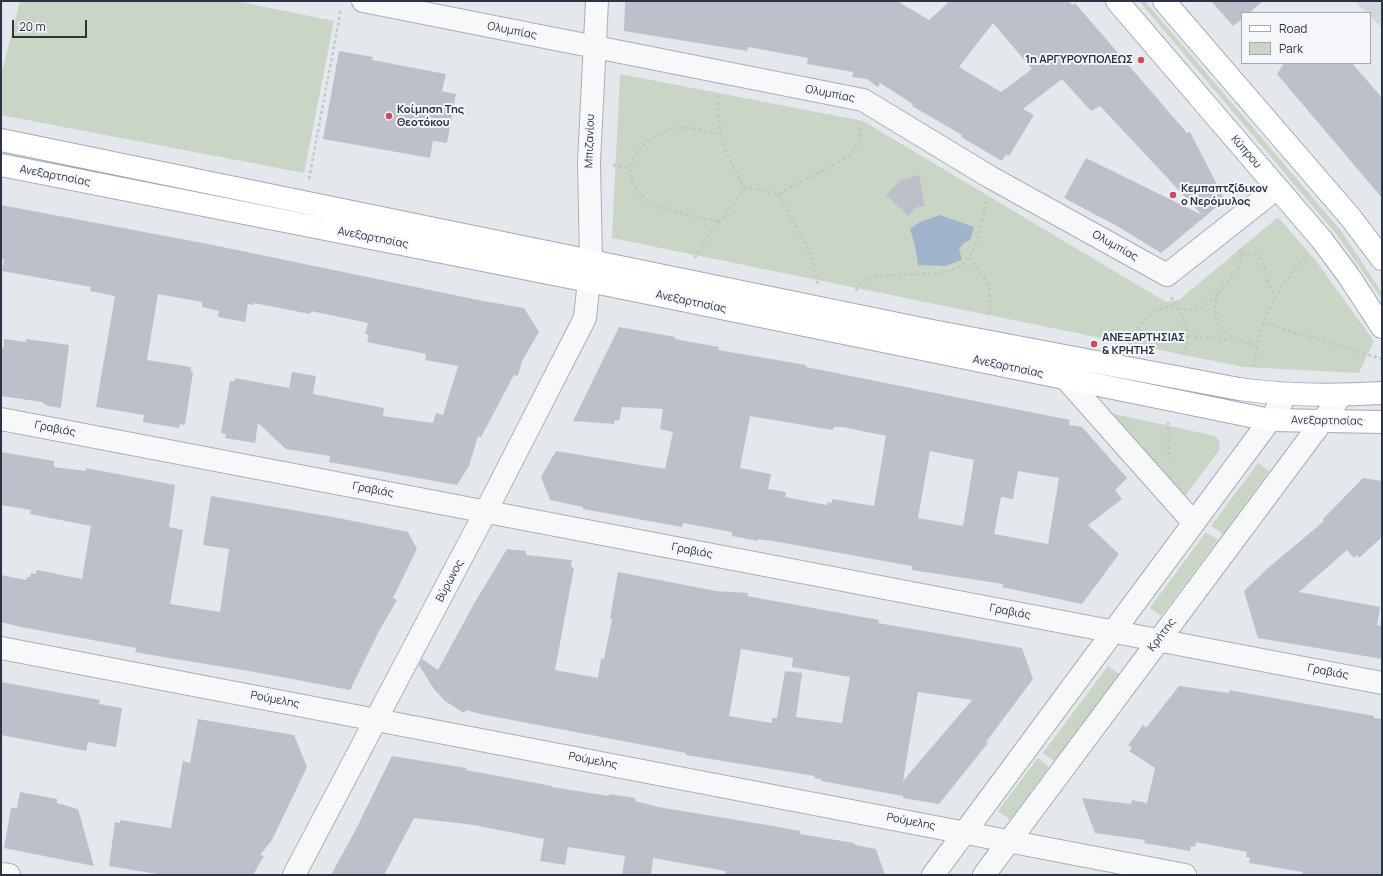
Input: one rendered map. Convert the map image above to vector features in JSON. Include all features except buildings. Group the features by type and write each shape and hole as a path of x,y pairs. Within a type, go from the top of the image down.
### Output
{"main road":[{"name":"Κύπρου","path":"1117,1 1322,240 1353,281 1382,327"},
{"path":"1164,1 1351,218 1382,259"},
{"name":"Ανεξαρτησίας","path":"1,140 305,202 590,271 1066,379 1167,400 1270,420 1382,422"},
{"name":"Ανεξαρτησίας","path":"1,165 590,271 686,281 849,314 1252,391 1286,395 1341,396 1382,393"}],"street":[{"name":"Ολυμπίας","path":"363,1 863,100 990,177 1167,275"},
{"name":"Μπιζανίου","path":"590,271 589,162 597,1"},
{"path":"1167,275 1277,188"},
{"name":"Βύρωνος","path":"294,875 486,511 585,318 590,271"},
{"path":"1066,379 1193,522"},
{"path":"933,875 1112,631 1270,420 1286,395"},
{"name":"Κρήτης","path":"984,875 1341,396"},
{"name":"Γραβιάς","path":"1,419 1382,683"},
{"name":"Ρούμελης","path":"1,648 1185,875"},
{"path":"1,874 9,875"}],"path":[{"path":"305,202 342,1"},
{"path":"719,72 718,115 721,134 729,162 744,187 778,194 829,168 850,155 860,139 863,100"},
{"path":"718,222 680,212 646,199 636,189 630,179 630,168 633,156 643,145 657,136 673,129 688,128 721,134"},
{"path":"849,314 855,292 860,283 866,280 877,277 931,274 952,270 965,263 969,258 981,222 990,177"},
{"path":"686,281 700,247 718,222 732,207 744,187"},
{"path":"778,194 812,256 817,274 822,308"},
{"path":"1252,391 1256,345 1276,296 1298,264 1322,240"},
{"path":"1121,366 1135,330 1149,315 1159,308 1176,306 1186,309 1201,308 1219,291 1238,269 1242,254 1239,245"},
{"path":"1242,254 1255,255 1260,258 1264,266 1268,285 1276,296"},
{"path":"969,258 985,277 990,288 989,309 984,340"},
{"path":"1167,275 1170,296 1186,323 1188,336 1179,378"},
{"path":"1219,291 1215,301 1216,319 1228,334 1237,340"},
{"path":"1265,323 1382,359"},
{"path":"1188,336 1237,340 1256,345"},
{"path":"1167,400 1170,497"}],"shaded area":[{"path":"1354,1 1378,1 1382,4 1382,28 1371,17 1371,12 1366,12"}],"green space":[{"path":"20,1 235,1 334,21 304,173 1,115 1,75"},
{"path":"1139,1 1145,1 1342,232 1382,293 1382,299 1337,235"},
{"path":"620,74 863,121 1166,302 1179,300 1278,217 1316,261 1374,341 1359,373 1243,367 612,238"},
{"path":"1092,409 1215,436 1219,441 1220,449 1182,500"},
{"path":"1258,463 1269,471 1223,534 1211,526"},
{"path":"1206,532 1218,540 1161,616 1150,608"},
{"path":"1108,666 1119,674 1054,761 1043,753"},
{"path":"1038,758 1049,767 1010,820 998,811"}],"water":[{"path":"940,215 974,227 970,240 965,242 959,249 962,260 945,266 918,265 915,245 910,229 920,222"}],"place":[{"name":"1η ΑΡΓΥΡΟΥΠΟΛΕΩΣ","path":"1141,60"},
{"name":"Κοίμηση Της Θεοτόκου","path":"389,116"},
{"name":"Κεμπαπτζίδικον ο Νερόμυλος","path":"1173,195"},
{"name":"ΑΝΕΞΑΡΤΗΣΙΑΣ & ΚΡΗΤΗΣ","path":"1094,344"}]}
